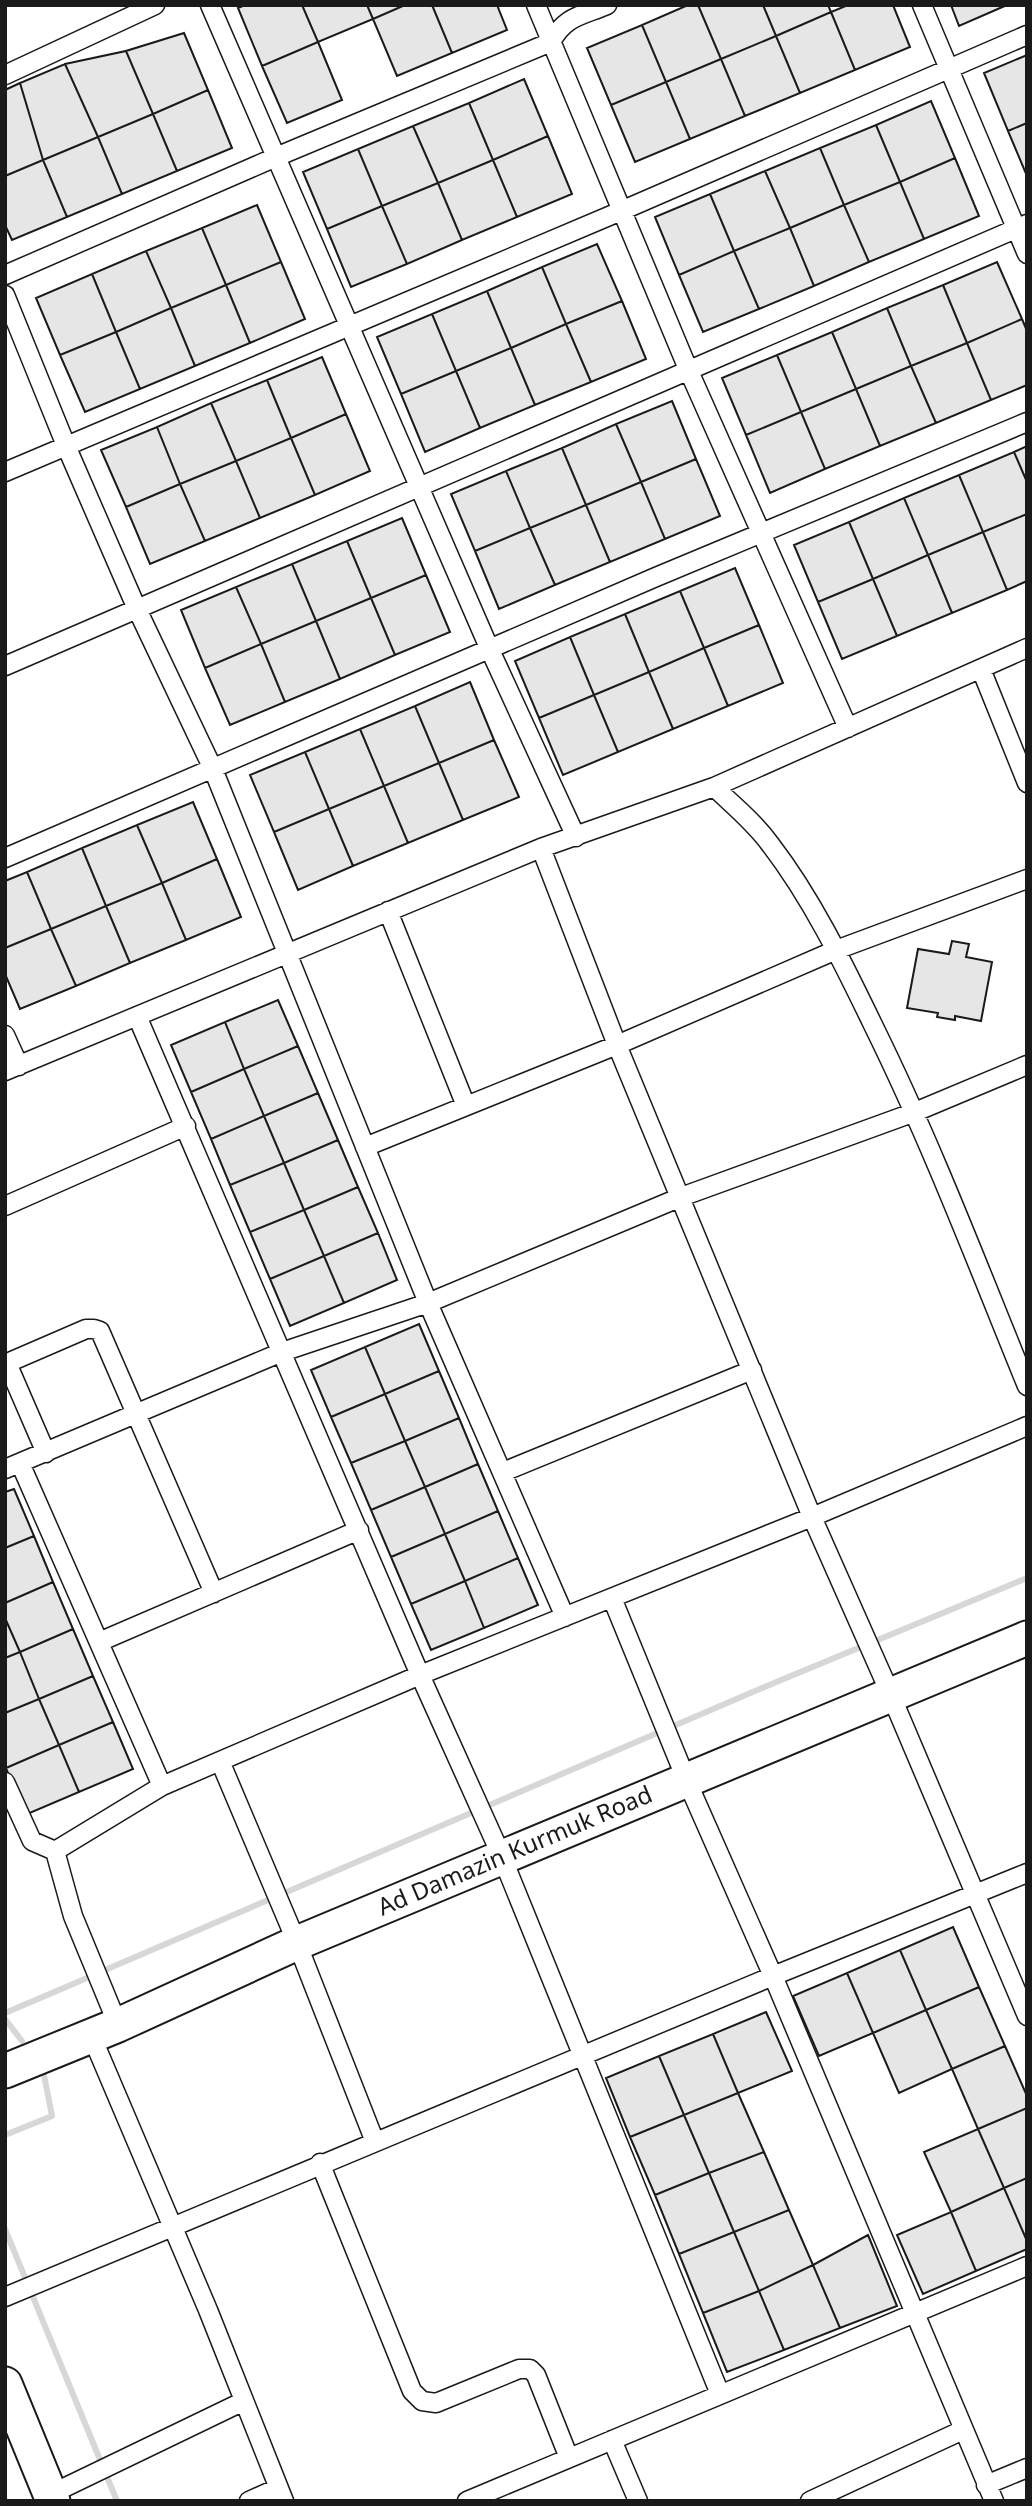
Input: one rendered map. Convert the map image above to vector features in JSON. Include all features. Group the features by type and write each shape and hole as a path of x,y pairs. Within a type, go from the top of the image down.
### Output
{"highway":[{"name":"Ad Damazin Kurmuk Road","path":"5,2071 105,2031 297,1943 1027,1638"},
{"path":"5,2384 46,2499"}],"street":[{"path":"5,75 155,5"},
{"path":"210,5 490,650 576,837"},
{"path":"536,5 688,369 848,728"},
{"path":"5,275 276,157 551,42 559,27 572,18 607,5"},
{"path":"922,5 1021,226 1027,254"},
{"path":"5,472 621,212 1027,35"},
{"path":"5,666 1021,226"},
{"path":"5,295 66,448 137,609 213,769 428,1303 565,1617"},
{"path":"5,858 656,577 1027,422"},
{"path":"5,1035 12,1069 541,848 714,787 1027,648"},
{"path":"981,669 1027,783"},
{"path":"714,787 769,843 836,950 915,1112 1027,1386"},
{"path":"541,848 617,1045 812,1517 890,1693 1027,2017"},
{"path":"365,1147 617,1045 836,950 1027,879"},
{"path":"388,911 466,1106"},
{"path":"137,1016 420,1675 502,1857 720,2394"},
{"path":"162,1786 99,1642 13,1466 282,1352 428,1303 681,1197 915,1112 1027,1065"},
{"path":"5,1206 186,1126"},
{"path":"46,1453 6,1364 86,1329 100,1331 214,1593"},
{"path":"503,1472 752,1370"},
{"path":"55,1851 162,1786 420,1675 812,1517 1027,1426"},
{"path":"99,1642 359,1530"},
{"path":"611,1598 990,2493 1027,2468"},
{"path":"220,1761 297,1943 375,2142"},
{"path":"5,1782 32,1841 55,1851"},
{"path":"55,1851 105,2031 171,2227 281,2494 249,2501"},
{"path":"5,2297 320,2163 1027,1873"},
{"path":"320,2163 412,2391 422,2400 436,2403 519,2369 530,2369 536,2375 569,2458"},
{"path":"467,2501 1027,2266"},
{"path":"46,2499 244,2401"},
{"path":"819,2499 963,2430"},
{"path":"612,2440 638,2501"}],"building":[{"path":"245,5 302,5 318,42 262,66 238,8"},
{"path":"302,5 367,5 373,19 318,42"},
{"path":"367,5 405,5 373,19"},
{"path":"405,5 432,5 452,53 397,76 373,19"},
{"path":"432,5 497,5 507,30 452,53"},
{"path":"688,5 698,5 721,59 666,82 642,25"},
{"path":"698,5 763,5 776,36 721,59"},
{"path":"763,5 828,5 831,12 776,36"},
{"path":"848,5 893,5 910,47 855,70 831,12"},
{"path":"951,5 1007,5 959,26"},
{"path":"831,12 855,70 800,93 776,36"},
{"path":"642,25 666,82 611,105 587,48"},
{"path":"184,33 208,90 153,114 126,51"},
{"path":"776,36 800,93 745,116 721,59"},
{"path":"318,42 342,100 287,123 262,66"},
{"path":"126,51 153,114 98,137 65,64"},
{"path":"1027,55 1027,123 1008,131 984,73"},
{"path":"721,59 745,116 690,139 666,82"},
{"path":"65,64 98,137 43,160 20,83"},
{"path":"524,79 548,136 493,160 469,103"},
{"path":"666,82 690,139 635,162 611,105"},
{"path":"20,83 43,160 5,176 5,90"},
{"path":"208,90 232,148 177,171 153,114"},
{"path":"931,101 955,158 900,182 876,125"},
{"path":"469,103 493,160 438,183 413,126"},
{"path":"153,114 177,171 122,194 98,137"},
{"path":"1027,123 1027,176 1008,131"},
{"path":"876,125 900,182 844,205 820,148"},
{"path":"413,126 438,183 382,206 358,149"},
{"path":"548,136 572,194 517,217 493,160"},
{"path":"98,137 122,194 67,217 43,160"},
{"path":"820,148 844,205 790,228 765,171"},
{"path":"358,149 382,206 327,229 303,172"},
{"path":"955,158 979,216 924,239 900,182"},
{"path":"43,160 67,217 12,240 5,225 5,176"},
{"path":"493,160 517,217 462,240 438,183"},
{"path":"765,171 790,228 734,251 710,194"},
{"path":"900,182 924,239 869,262 844,205"},
{"path":"438,183 462,240 407,264 382,206"},
{"path":"710,194 734,251 679,275 655,217"},
{"path":"257,205 281,262 226,285 202,228"},
{"path":"844,205 869,262 814,286 790,228"},
{"path":"382,206 407,264 351,287 327,229"},
{"path":"202,228 226,285 171,308 146,251"},
{"path":"790,228 814,286 759,309 734,251"},
{"path":"597,244 622,301 566,324 542,267"},
{"path":"146,251 171,308 116,332 92,274"},
{"path":"734,251 759,309 703,332 679,275"},
{"path":"281,262 305,319 250,343 226,285"},
{"path":"997,262 1022,319 967,343 943,285"},
{"path":"542,267 566,324 511,348 487,291"},
{"path":"92,274 116,332 60,355 36,298"},
{"path":"226,285 250,343 195,366 171,308"},
{"path":"943,285 967,343 911,366 887,308"},
{"path":"487,291 511,348 456,371 432,314"},
{"path":"622,301 646,359 591,382 566,324"},
{"path":"171,308 195,366 140,389 116,332"},
{"path":"887,308 911,366 856,389 832,332"},
{"path":"432,314 456,371 401,394 377,337"},
{"path":"1022,319 1027,331 1027,385 991,400 967,343"},
{"path":"566,324 591,382 535,405 511,348"},
{"path":"116,332 140,389 85,412 60,355"},
{"path":"832,332 856,389 801,412 777,355"},
{"path":"967,343 991,400 936,423 911,366"},
{"path":"511,348 535,405 480,428 456,371"},
{"path":"777,355 801,412 746,435 722,378"},
{"path":"322,357 346,414 291,438 267,380"},
{"path":"911,366 936,423 880,446 856,389"},
{"path":"456,371 480,428 425,452 401,394"},
{"path":"267,380 291,438 236,461 211,403"},
{"path":"856,389 880,446 825,469 801,412"},
{"path":"672,401 696,459 641,482 616,424"},
{"path":"211,403 236,461 180,484 157,427"},
{"path":"801,412 825,469 770,493 746,435"},
{"path":"346,414 370,471 315,495 291,438"},
{"path":"616,424 641,482 586,505 562,448"},
{"path":"157,427 180,484 126,507 101,450"},
{"path":"291,438 315,495 260,518 236,461"},
{"path":"1027,446 1027,482 1014,452"},
{"path":"562,448 586,505 530,528 506,471"},
{"path":"1014,452 1027,482 1027,514 983,532 959,475"},
{"path":"696,459 720,516 665,539 641,482"},
{"path":"236,461 260,518 205,541 180,484"},
{"path":"506,471 530,528 475,551 451,494"},
{"path":"959,475 983,532 928,555 904,498"},
{"path":"641,482 665,539 610,562 586,505"},
{"path":"180,484 205,541 150,564 126,507"},
{"path":"904,498 928,555 873,579 849,522"},
{"path":"586,505 610,562 555,585 530,528"},
{"path":"1027,514 1027,581 1007,590 983,532"},
{"path":"402,518 426,575 371,598 347,541"},
{"path":"849,522 873,579 818,602 794,545"},
{"path":"530,528 555,585 499,609 475,551"},
{"path":"983,532 1007,590 952,613 928,555"},
{"path":"347,541 371,598 316,621 292,564"},
{"path":"928,555 952,613 897,636 873,579"},
{"path":"292,564 316,621 261,644 236,587"},
{"path":"735,568 759,625 704,648 680,591"},
{"path":"426,575 450,632 395,655 371,598"},
{"path":"873,579 897,636 842,659 818,602"},
{"path":"236,587 261,644 205,668 181,610"},
{"path":"680,591 704,648 649,672 625,614"},
{"path":"371,598 395,655 340,679 316,621"},
{"path":"625,614 649,672 594,695 570,637"},
{"path":"316,621 340,679 285,702 261,644"},
{"path":"759,625 783,683 728,706 704,648"},
{"path":"570,637 594,695 539,718 515,661"},
{"path":"261,644 285,702 230,725 205,668"},
{"path":"704,648 728,706 673,729 649,672"},
{"path":"649,672 673,729 618,752 594,695"},
{"path":"470,682 494,740 439,763 415,706"},
{"path":"594,695 618,752 563,775 539,718"},
{"path":"415,706 439,763 384,786 360,729"},
{"path":"360,729 384,786 329,809 305,752"},
{"path":"494,740 519,797 463,820 439,763"},
{"path":"305,752 329,809 274,832 250,775"},
{"path":"439,763 463,820 408,843 384,786"},
{"path":"384,786 408,843 353,866 329,809"},
{"path":"193,802 217,859 162,883 137,825"},
{"path":"329,809 353,866 298,890 274,832"},
{"path":"137,825 162,883 106,906 82,848"},
{"path":"82,848 106,906 51,929 27,872"},
{"path":"217,859 241,917 186,940 162,883"},
{"path":"27,872 51,929 5,948 5,881"},
{"path":"162,883 186,940 130,963 106,906"},
{"path":"106,906 130,963 76,986 51,929"},
{"path":"51,929 76,986 20,1009 5,974 5,948"},
{"path":"952,941 969,944 966,957 992,962 981,1021 955,1016 955,1020 937,1017 938,1013 907,1008 918,949 949,954"},
{"path":"278,1000 298,1046 244,1069 225,1022"},
{"path":"225,1022 244,1069 191,1092 171,1045"},
{"path":"298,1046 318,1093 264,1116 244,1069"},
{"path":"244,1069 264,1116 211,1139 191,1092"},
{"path":"318,1093 338,1140 284,1163 264,1116"},
{"path":"264,1116 284,1163 230,1185 211,1139"},
{"path":"338,1140 358,1187 304,1210 284,1163"},
{"path":"284,1163 304,1210 250,1232 230,1185"},
{"path":"358,1187 378,1233 324,1256 304,1210"},
{"path":"304,1210 324,1256 270,1279 250,1232"},
{"path":"378,1233 397,1280 344,1303 324,1256"},
{"path":"324,1256 344,1303 290,1326 270,1279"},
{"path":"419,1324 439,1371 385,1394 365,1347"},
{"path":"365,1347 385,1394 331,1417 311,1370"},
{"path":"439,1371 459,1418 405,1441 385,1394"},
{"path":"385,1394 405,1441 351,1463 331,1417"},
{"path":"459,1418 478,1464 425,1487 405,1441"},
{"path":"405,1441 425,1487 371,1510 351,1463"},
{"path":"478,1464 498,1511 445,1534 425,1487"},
{"path":"425,1487 445,1534 391,1557 371,1510"},
{"path":"14,1489 34,1536 5,1548 5,1492"},
{"path":"498,1511 518,1558 465,1581 445,1534"},
{"path":"445,1534 465,1581 411,1604 391,1557"},
{"path":"34,1536 53,1582 5,1603 5,1548"},
{"path":"518,1558 538,1605 484,1628 465,1581"},
{"path":"465,1581 484,1628 431,1650 411,1604"},
{"path":"53,1582 73,1629 20,1652 5,1618 5,1603"},
{"path":"5,1618 20,1652 5,1658"},
{"path":"73,1629 93,1676 39,1699 20,1652"},
{"path":"20,1652 39,1699 5,1713 5,1658"},
{"path":"93,1676 113,1722 59,1745 39,1699"},
{"path":"39,1699 59,1745 6,1768 5,1713"},
{"path":"113,1722 133,1769 79,1792 59,1745"},
{"path":"59,1745 79,1792 25,1815 6,1768"},
{"path":"953,1927 979,1987 926,2010 900,1950"},
{"path":"900,1950 926,2010 873,2033 847,1973"},
{"path":"847,1973 873,2033 819,2056 793,1996"},
{"path":"979,1987 1005,2046 952,2069 926,2010"},
{"path":"926,2010 952,2069 899,2093 873,2033"},
{"path":"766,2012 792,2071 738,2093 713,2034"},
{"path":"713,2034 738,2093 684,2115 659,2056"},
{"path":"1005,2046 1027,2096 1027,2108 978,2129 952,2069"},
{"path":"659,2056 684,2115 630,2137 606,2078"},
{"path":"738,2093 764,2152 709,2173 684,2115"},
{"path":"1027,2108 1027,2178 1004,2188 978,2129"},
{"path":"684,2115 709,2173 655,2195 630,2137"},
{"path":"978,2129 1004,2188 951,2212 924,2152"},
{"path":"764,2152 789,2210 734,2232 709,2173"},
{"path":"709,2173 734,2232 679,2254 655,2195"},
{"path":"1027,2178 1027,2241 1004,2188"},
{"path":"1004,2188 1027,2241 1027,2249 976,2271 951,2212"},
{"path":"789,2210 813,2265 759,2291 734,2232"},
{"path":"951,2212 976,2271 923,2294 897,2235"},
{"path":"734,2232 759,2291 703,2313 679,2254"},
{"path":"868,2235 897,2306 840,2328 813,2265"},
{"path":"813,2265 840,2328 784,2350 759,2291"},
{"path":"759,2291 784,2350 727,2372 703,2313"}],"waterway":[{"path":"105,1970 762,1688 1027,1578"},
{"path":"5,2013 87,1978"},
{"path":"5,2019 22,2041"},
{"path":"5,2135 52,2116 44,2075"},
{"path":"5,2229 117,2501"}]}
